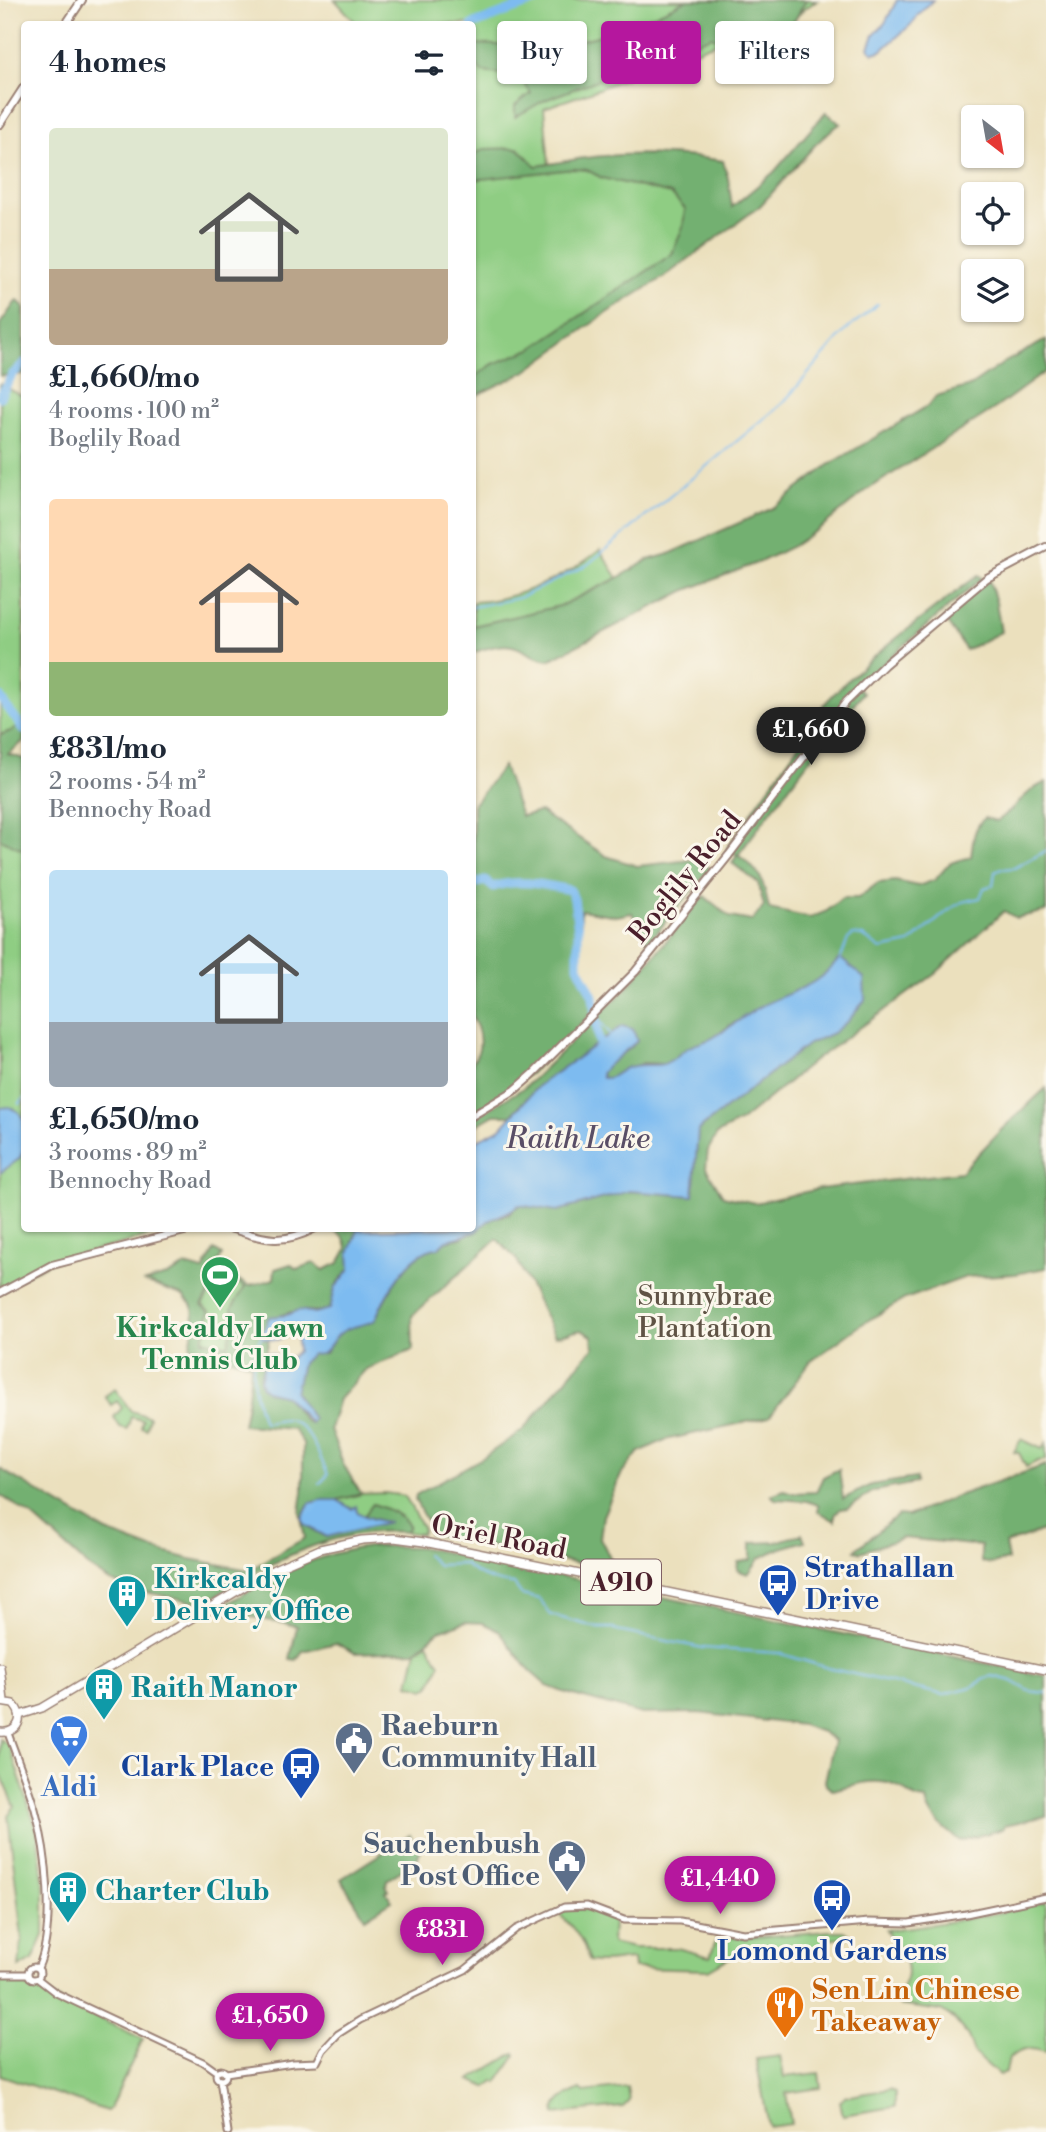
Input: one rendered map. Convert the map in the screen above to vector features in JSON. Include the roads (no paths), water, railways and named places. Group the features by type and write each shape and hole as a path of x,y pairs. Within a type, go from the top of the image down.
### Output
{"main road":[{"path":"68,21 82,0"},
{"path":"0,124 21,92"},
{"name":"Boglily Road","path":"476,1114 515,1090 635,972 846,702 884,665 987,578 1046,547"},
{"path":"0,1293 52,1265 180,1232"},
{"path":"243,1232 272,1241 305,1232"},
{"name":"Oriel Road","path":"20,1716 42,1708 274,1569 320,1549 362,1540 394,1538 1046,1670"},
{"path":"0,1667 2,1701 13,1704 20,1716 18,1726 4,1732"}],"street":[{"path":"4,1732 35,1811 42,1847 48,1934 45,1953 38,1968"},
{"path":"28,1974 32,1980 38,1979 57,1993 217,2072 221,2070 226,2073 317,2062 323,2050 338,2034 360,2020 465,1970 516,1929 564,1907 587,1906 624,1920 680,1921 743,1933 869,1922 909,1923 992,1909 1046,1896"},
{"path":"28,1974 32,1967 38,1968"},
{"path":"38,1968 41,1973 38,1979"},
{"path":"0,1974 28,1974"},
{"path":"217,2072 228,2132"},
{"path":"220,2080 226,2078 226,2073"}],"water":[{"path":"897,0 933,0 914,22 881,51 873,53 869,48 874,35 885,23"},
{"name":"Raith Lake","path":"840,958 864,978 865,1000 848,1021 833,1033 808,1044 698,1130 693,1196 630,1191 557,1211 519,1205 485,1223 476,1232 476,1140 501,1128 539,1085 622,1026 633,1029 637,1041 607,1067 601,1074 602,1078 631,1066 667,1063 689,1047 711,1039 763,1005 814,982"},
{"path":"9,1107 21,1115 21,1156 0,1173 0,1108"},
{"name":"Raith Lake","path":"357,1232 476,1232 445,1241 438,1248 418,1256 399,1276 375,1320 341,1332 327,1350 321,1354 311,1354 302,1363 295,1392 313,1419 310,1423 286,1396 266,1391 260,1380 267,1353 287,1361 298,1351 296,1334 276,1340 261,1338 269,1317 287,1315 299,1310 315,1313 330,1309 335,1288 350,1269 349,1253"},
{"path":"337,1500 352,1509 356,1506 357,1512 365,1516 389,1522 327,1537 305,1525 302,1518 310,1503"}],"waterway":[{"path":"476,23 538,0"},
{"path":"476,606 519,598 587,565 783,403 845,331 878,304"},
{"path":"0,397 12,375 21,366"},
{"path":"0,697 21,726"},
{"path":"840,960 848,939 853,935 863,936 881,949 910,943 950,909 962,902 980,898 984,888 993,885 995,872 1014,868 1046,851"},
{"path":"476,883 485,881 493,887 532,883 570,890 574,899 578,929 578,966 593,996 599,1043"},
{"path":"596,1016 611,1035"},
{"path":"261,1337 253,1367 254,1388 262,1419 264,1422 286,1419 294,1421 307,1433 328,1475 320,1483"},
{"path":"426,1555 438,1565 464,1564 488,1578 514,1584 522,1595 539,1599 551,1615 598,1628 612,1628 703,1648 779,1653 828,1668 944,1695 971,1687 992,1676 1012,1681 1029,1691 1046,1693"}],"place":[{"name":"Kirkcaldy Lawn Tennis Club","path":"220,1309"},
{"name":"Strathallan Drive","path":"778,1617"},
{"name":"Kirkcaldy Delivery Office","path":"127,1628"},
{"name":"Raith Manor","path":"104,1721"},
{"name":"Aldi","path":"69,1768"},
{"name":"Raeburn Community Hall","path":"354,1775"},
{"name":"Clark Place","path":"301,1800"},
{"name":"Sauchenbush Post Office","path":"567,1893"},
{"name":"Charter Club","path":"68,1924"},
{"name":"Lomond Gardens","path":"832,1932"},
{"name":"Sen Lin Chinese Takeaway","path":"785,2039"}],"park label":[{"name":"Sunnybrae Plantation","path":"705,1311"}]}
